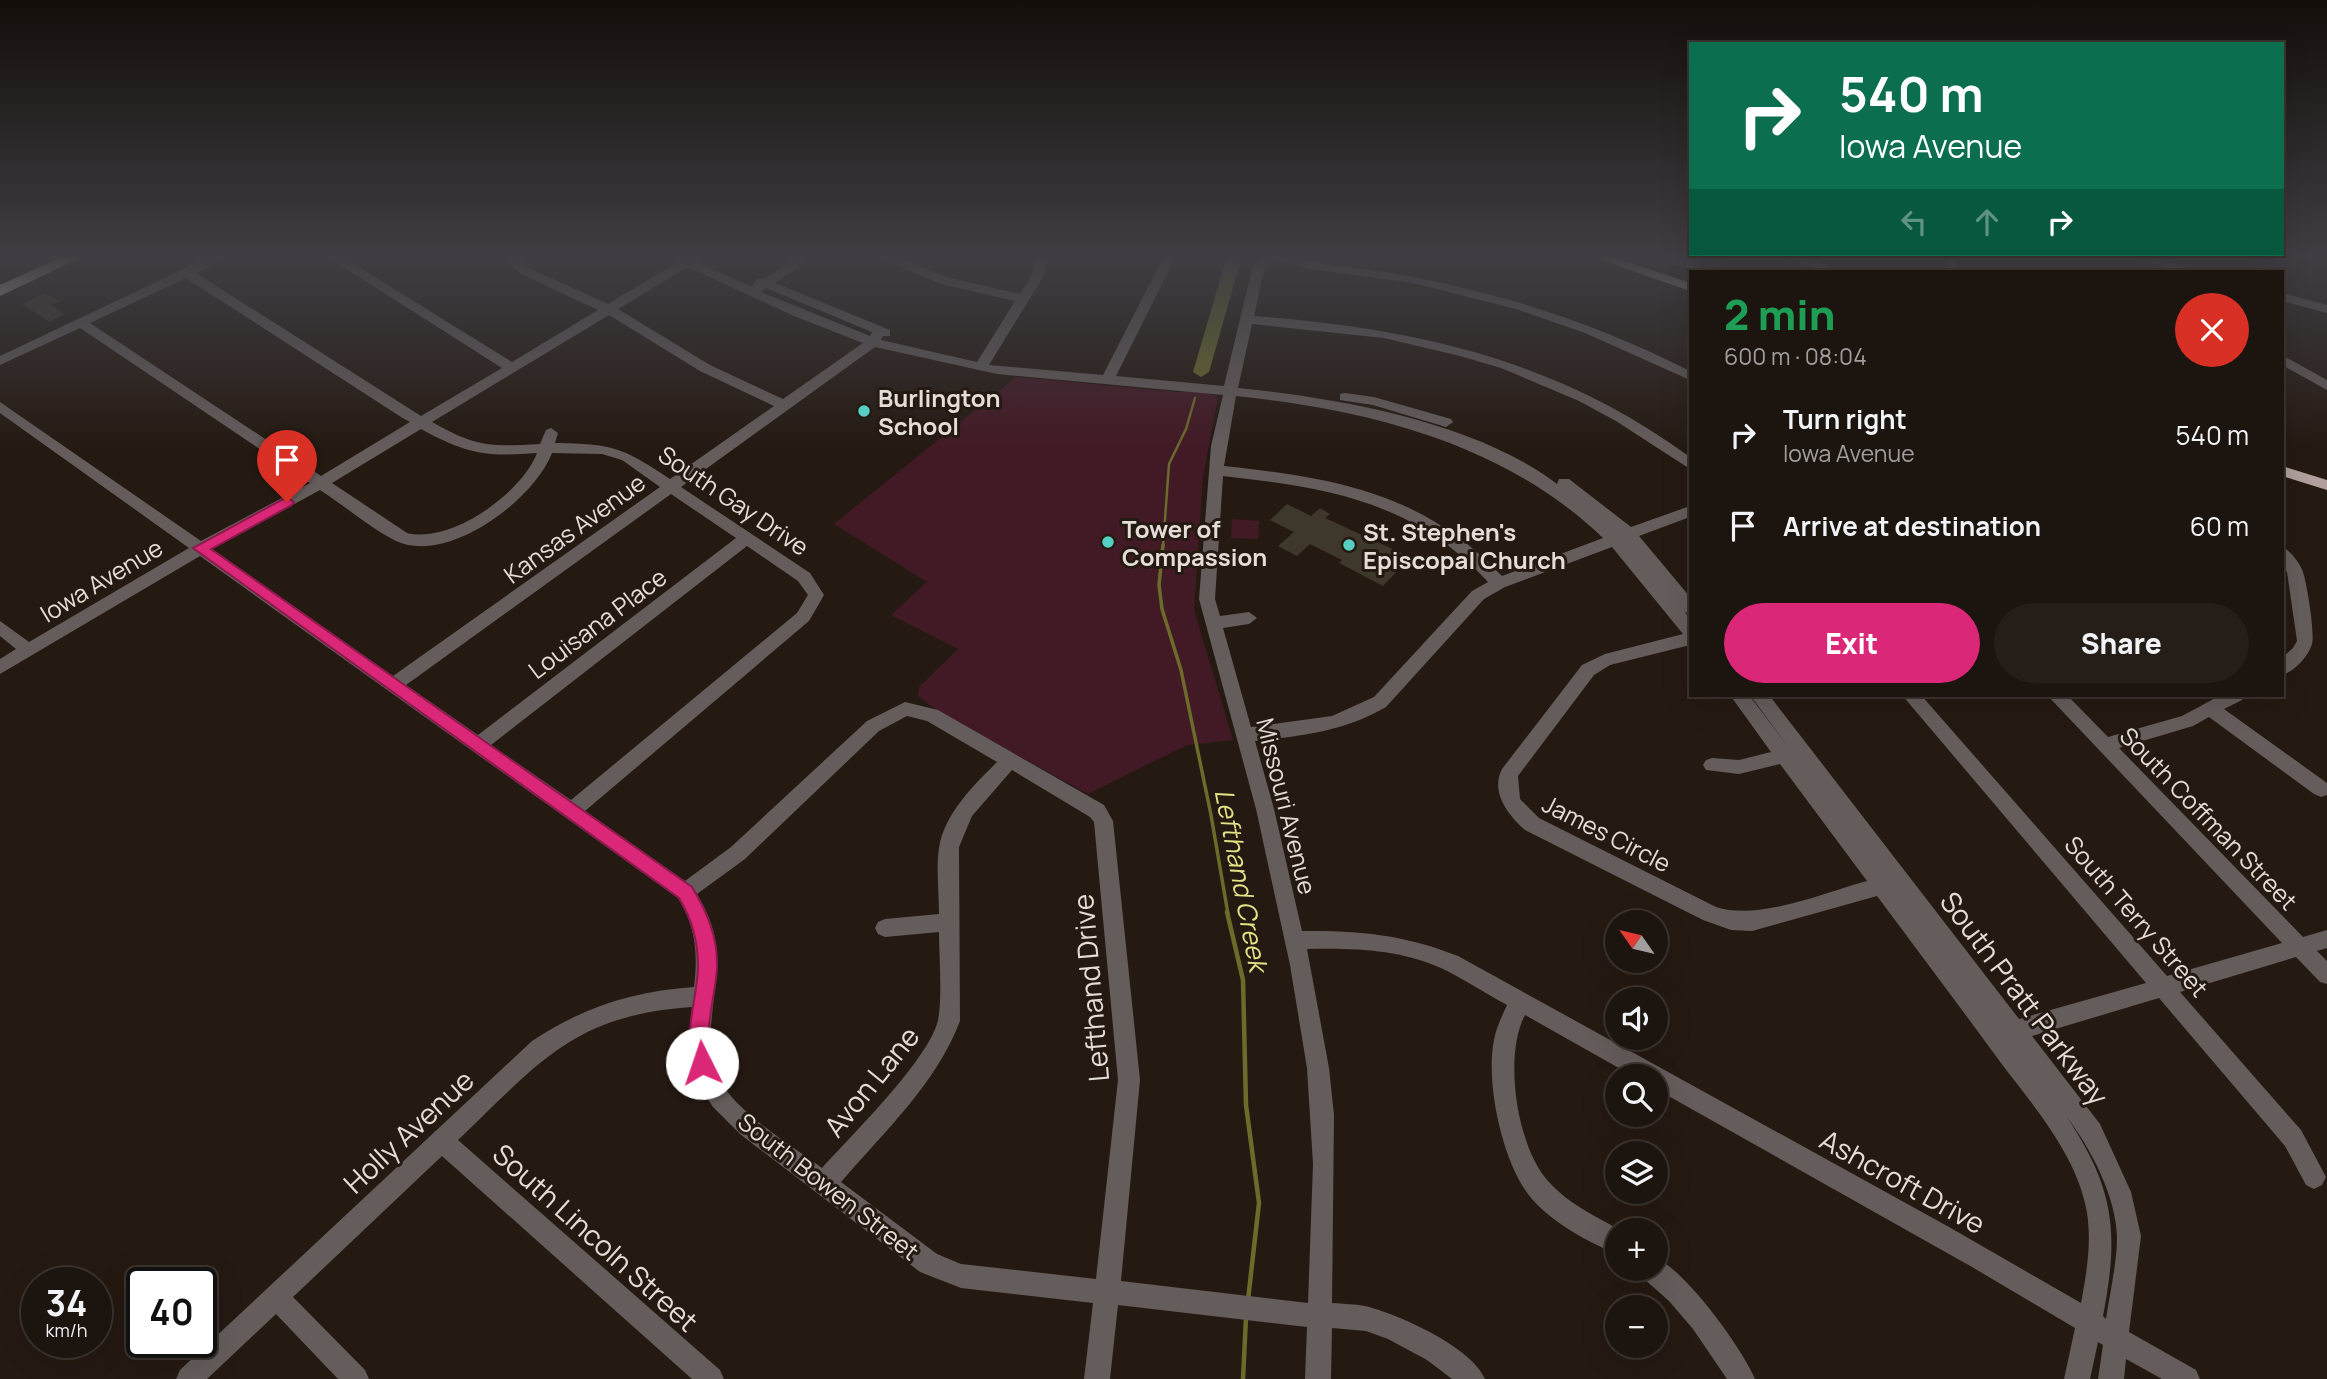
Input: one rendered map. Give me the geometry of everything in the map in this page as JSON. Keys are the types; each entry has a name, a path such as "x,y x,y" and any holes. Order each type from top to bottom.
{"main road":[{"path":"2284,472 2327,485"}],"street":[{"path":"0,361 86,320"},
{"name":"South Gay Drive","path":"262,320 421,423 460,444 498,451 549,440 616,452 671,486 804,577 816,595 811,608 570,811"},
{"path":"435,320 512,368"},
{"name":"Iowa Avenue","path":"0,667 200,548 319,484 592,320"},
{"path":"626,320 705,368 784,404"},
{"path":"837,320 876,337 902,340 985,363 1232,388 1352,409 1427,428 1514,466 1548,486 1621,537 1689,607"},
{"path":"985,363 1010,320"},
{"path":"1110,375 1138,320"},
{"name":"Missouri Avenue","path":"1246,320 1218,446 1207,599 1265,809 1294,940 1318,1068 1323,1115 1318,1379"},
{"path":"1258,320 1384,334 1497,363 1607,411 1689,463"},
{"path":"1564,320 1689,376"},
{"path":"80,323 402,537 430,541 459,532 510,498 537,471 549,440"},
{"name":"Kansas Avenue","path":"393,685 876,337"},
{"path":"2284,360 2327,386"},
{"name":"South Bowen Street","path":"0,406 685,892 698,913 705,936 707,967 699,1032 702,1063 710,1083 731,1111 748,1126 929,1263 961,1276 1365,1319 1405,1334 1448,1358 1472,1379"},
{"path":"1216,470 1336,486 1397,507 1451,538 1475,557 1499,583"},
{"path":"1245,735 1329,725 1362,714 1390,693 1478,595 1499,583 1689,511"},
{"path":"1621,537 1689,630"},
{"name":"Louisana Place","path":"477,746 747,538"},
{"path":"2284,556 2295,571 2305,641 2300,652 2284,666"},
{"path":"1212,623 1248,618"},
{"path":"0,627 28,650"},
{"name":"James Circle","path":"1689,639 1605,660 1588,670 1509,774 1506,787 1518,813 1532,824 1710,914 1731,921 1752,922 1892,883"},
{"name":"South Pratt Parkway","path":"1741,697 1794,754 2005,1035 2092,1132 2119,1192 2129,1236 2111,1379"},
{"name":"South Pratt Parkway","path":"1760,697 1794,754"},
{"name":"South Terry Street","path":"1913,697 2293,1138 2314,1177"},
{"name":"South Coffman Street","path":"2058,697 2327,975"},
{"path":"2105,745 2187,721 2232,697"},
{"name":"Lefthand Drive","path":"685,892 738,853 873,726 905,709 932,715 1092,807 1103,821 1129,1080 1127,1120 1097,1379"},
{"path":"2211,709 2321,789"},
{"path":"1712,765 1739,768 1794,754"},
{"name":"Avon Lane","path":"823,1185 921,1072 940,1044 949,1021 949,847 954,828 963,811 1010,760"},
{"path":"885,928 950,922"},
{"path":"2005,1035 2326,939"},
{"name":"Ashcroft Drive","path":"1294,940 1391,941 1411,947 1451,962 1632,1064"},
{"name":"Holly Avenue","path":"189,1379 441,1140 563,1030 592,1015 623,1004 704,996"},
{"path":"1521,1002 1510,1021 1504,1044 1504,1069 1514,1144 1522,1165 1534,1184 1557,1207 1605,1235"},
{"name":"South Pratt Parkway","path":"2005,1035 2080,1158 2098,1205 2100,1252 2077,1379"},
{"name":"Ashcroft Drive","path":"1668,1084 2088,1320 2117,1342 2187,1379"},
{"name":"South Lincoln Street","path":"441,1140 711,1379"},
{"path":"1665,1281 1685,1299 1725,1351 1742,1379"},
{"path":"276,1297 356,1379"}],"shaded area":[{"path":"1016,377 1204,392 1218,397 1203,477 1194,610 1233,740 1187,745 1088,794 941,713 918,696 919,687 958,649 891,615 927,582 834,524"},
{"path":"1232,519 1259,521 1258,539 1231,538"}],"building":[{"name":"St. Stephen's Episcopal Church","path":"1287,504 1311,516 1320,508 1330,514 1325,518 1410,557 1383,586 1310,544 1297,556 1278,546 1294,532 1270,520"}],"waterway":[{"path":"1201,372 1216,320"},
{"name":"Lefthand Creek","path":"1163,547 1169,464 1186,429 1195,398"},
{"name":"Lefthand Creek","path":"1163,545 1159,585 1162,609 1181,670 1228,914"},
{"name":"Lefthand Creek","path":"1227,912 1243,980 1246,1105 1259,1203 1248,1300"},
{"name":"Lefthand Creek","path":"1243,1379 1246,1318"}],"place":[{"name":"Burlington School","path":"864,411"},
{"name":"Tower of Compassion","path":"1108,542"},
{"name":"St. Stephen's Episcopal Church","path":"1349,545"}],"route":[{"path":"287,502 200,548 685,892 698,913 705,936 707,967 699,1032 702,1063"}]}
